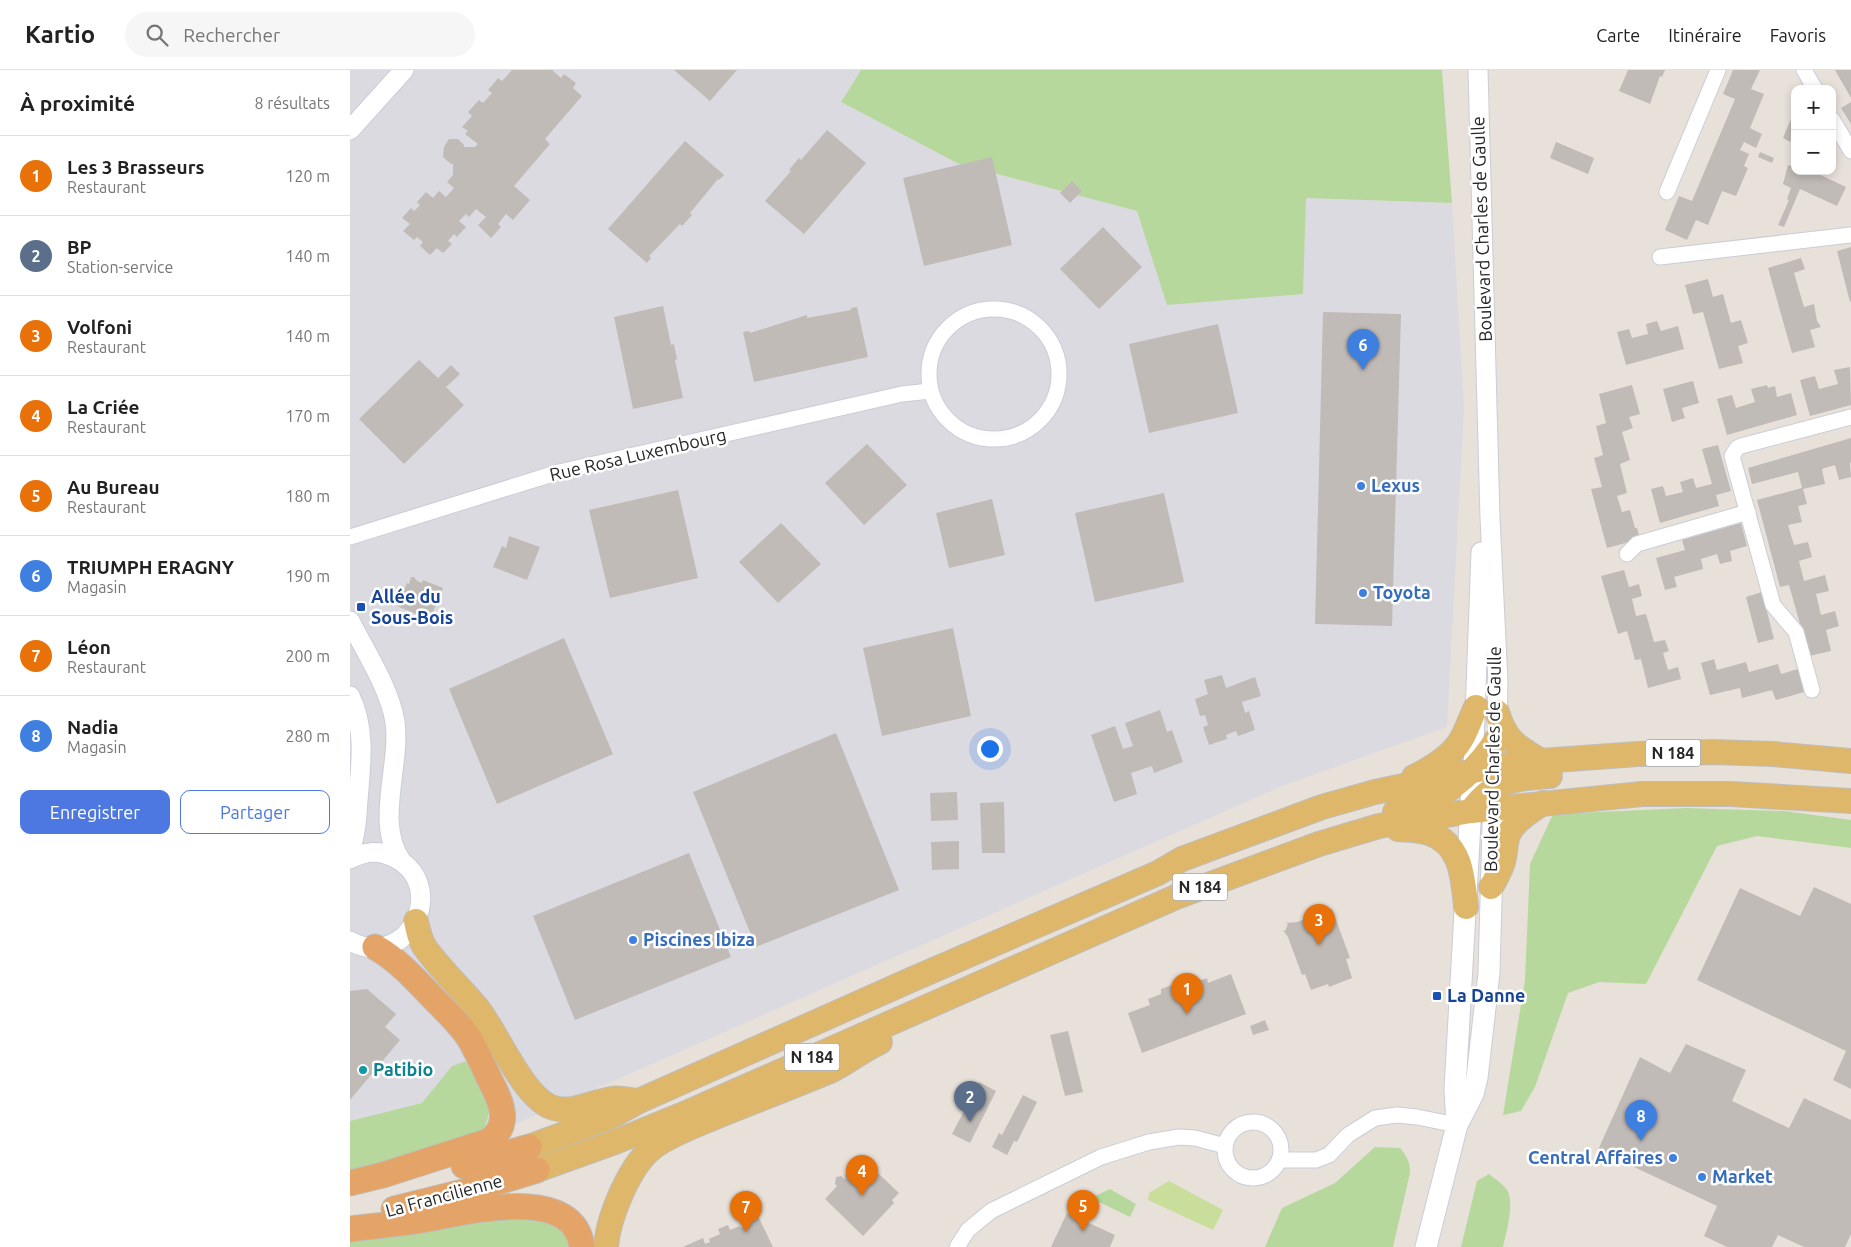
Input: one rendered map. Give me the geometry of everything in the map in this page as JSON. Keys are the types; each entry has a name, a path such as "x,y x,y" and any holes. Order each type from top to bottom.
{"highway":[{"path":"350,1183 383,1175 489,1141 497,1134 503,1119 499,1100 468,1037 447,1011 394,960 358,944"},
{"name":"La Francilienne","path":"350,1192 533,1159"},
{"name":"La Francilienne","path":"350,1220 475,1189 533,1159"},
{"path":"350,1229 494,1208 531,1207 547,1210 568,1221 578,1233 582,1247"}],"main road":[{"path":"1393,788 1427,771 1440,762 1454,749 1486,709 1518,748 1541,761"},
{"path":"1496,740 1486,755 1486,788 1534,777 1594,773 1638,754"},
{"name":"N 184","path":"533,1159 615,1142 691,1111 1029,960 1202,886 1318,844 1379,826 1486,788 1541,761 1638,754 1713,752 1773,754 1851,761"},
{"name":"N 184","path":"533,1159 639,1102 904,983 1158,873 1182,859 1322,808 1393,788 1486,788 1543,803 1642,794 1731,794 1851,801"},
{"name":"N 184","path":"1379,826 1391,815 1408,806 1439,795 1486,788"},
{"name":"Boulevard Charles de Gaulle","path":"1426,1247 1457,1125 1473,1094 1477,1078 1489,973 1491,887 1486,788"},
{"name":"Boulevard Charles de Gaulle","path":"1457,1125 1455,1089 1466,907 1486,788"},
{"path":"1491,887 1500,870 1504,857 1505,842 1510,830 1523,816 1543,803"},
{"name":"N 184","path":"1379,826 1427,833 1439,837 1448,845 1458,858 1464,878 1466,907"},
{"path":"416,921 426,950 495,1032 515,1069 537,1098 551,1107 562,1109 576,1109 612,1098 639,1102"},
{"path":"606,1247 615,1210 634,1167 654,1146 686,1130 832,1070 864,1050 1017,981 1029,960"}],"street":[{"path":"353,130 404,70"},
{"name":"Boulevard Charles de Gaulle","path":"1478,70 1486,389 1486,788"},
{"path":"1667,192 1718,70"},
{"path":"1804,70 1813,85"},
{"path":"1836,125 1851,150"},
{"path":"1660,257 1851,235"},
{"path":"986,308 1008,309 1029,318 1045,332 1056,352 1060,374 1056,396 1046,415 1029,430 1008,438 988,440 969,435 952,424 939,409 930,390 929,368 934,347 946,328 964,315 979,310 986,308"},
{"name":"Rue Rosa Luxembourg","path":"350,536 559,472 902,394 930,390"},
{"path":"1812,690 1796,632 1773,605 1732,456 1737,448 1742,446 1851,416"},
{"path":"1627,554 1637,544 1748,512"},
{"path":"350,620 392,705 395,736 389,827 393,847 402,862 412,872 419,888 421,906 416,921 408,933 399,940 388,945 358,944"},
{"path":"350,696 358,717 362,756 355,834 350,850"},
{"name":"Boulevard Charles de Gaulle","path":"1486,709 1496,740"},
{"path":"350,859 359,855 376,853 388,855 402,862"},
{"path":"1279,1160 1316,1160 1329,1154 1348,1135 1375,1118 1397,1115 1457,1125"},
{"path":"1250,1121 1260,1122 1269,1126 1276,1133 1280,1141 1281,1151 1279,1160 1275,1168 1268,1174 1250,1178 1242,1176 1228,1164 1225,1146 1228,1137 1233,1129 1250,1121"},
{"path":"958,1247 968,1230 991,1211 1101,1157 1149,1142 1179,1138 1195,1138 1225,1146"}],"shaded area":[{"path":"350,70 861,70 841,102 959,164 1137,211 1306,198 1452,203 1464,408 1447,727 1282,786 482,1139 350,1170"}],"green space":[{"path":"861,70 1442,70 1452,203 1306,198 1303,294 1167,305 1137,211 959,164 841,102"},
{"path":"1686,808 1784,811 1851,820 1851,848 1757,836 1717,846 1646,984 1599,982 1568,993 1535,1087 1521,1111 1503,1115 1525,980 1530,864 1553,814"},
{"path":"472,1059 486,1094 489,1113 485,1127 464,1143 350,1170 350,1121 422,1103 452,1066"},
{"path":"1375,1147 1400,1148 1409,1166 1410,1173 1393,1247 1265,1247 1282,1208 1335,1183"},
{"path":"1489,1174 1507,1190 1509,1196 1510,1210 1503,1247 1461,1247 1477,1181"},
{"path":"1169,1181 1223,1210 1213,1230 1148,1200 1149,1193"},
{"path":"1110,1189 1136,1204 1130,1217 1091,1198"},
{"path":"510,1218 539,1220 553,1224 560,1229 570,1247 350,1247 350,1242"}],"building":[{"path":"512,70 552,70 561,78 564,74 576,83 573,88 582,96 545,139 550,144 514,186 530,200 513,220 506,214 498,224 501,227 491,238 478,225 486,217 476,209 469,217 466,214 459,221 466,227 457,237 454,234 448,241 452,244 443,253 437,248 430,255 420,246 423,242 417,237 414,240 403,231 410,224 402,218 411,208 414,211 420,205 417,202 426,192 433,198 439,191 446,197 454,188 447,182 453,175 453,164 443,157 444,147 449,139 458,139 464,147 475,147 478,144 465,134 468,131 462,127 472,116 468,112 479,100 483,103 492,93 488,90 498,78 502,81"},
{"path":"674,70 737,70 710,101"},
{"path":"1628,70 1665,70 1662,77 1660,76 1650,104 1619,91"},
{"path":"1733,70 1760,70 1751,89 1764,94 1750,128 1762,134 1756,148 1744,142 1740,150 1749,154 1744,166 1748,168 1736,196 1722,191 1708,225 1696,220 1687,240 1665,230 1679,196 1692,201 1735,99 1723,94"},
{"path":"1835,70 1851,70 1851,98"},
{"path":"1851,102 1851,124 1841,108"},
{"path":"1791,119 1790,142 1783,138"},
{"path":"827,130 866,163 804,234 765,201 791,171 789,170 799,158 801,160"},
{"path":"685,141 724,175 718,179 690,213 692,215 682,226 680,224 649,256 651,258 647,263 608,229"},
{"path":"1556,142 1594,158 1588,174 1550,158"},
{"path":"1760,152 1774,158 1772,163 1758,157"},
{"path":"992,157 1012,245 924,266 903,178"},
{"path":"1788,165 1791,166 1791,175 1820,175 1846,187 1837,206 1800,189 1784,227 1778,225 1789,200 1787,199 1791,188 1783,184"},
{"path":"1072,181 1082,191 1070,203 1060,193"},
{"path":"1103,227 1142,267 1099,309 1060,269"},
{"path":"1851,247 1851,301 1850,302 1837,251"},
{"path":"1801,258 1805,269 1794,273 1804,307 1814,304 1817,321 1821,327 1810,330 1815,347 1792,353 1768,268"},
{"path":"1708,279 1713,297 1723,294 1731,323 1741,320 1748,343 1738,346 1743,363 1719,369 1703,312 1693,314 1685,285"},
{"path":"663,306 671,345 674,344 677,359 675,360 683,398 633,409 614,317"},
{"path":"857,307 868,357 754,382 743,332 749,331 750,333 807,315 807,318 851,310 851,308"},
{"path":"1323,312 1401,314 1392,626 1315,624"},
{"path":"1657,321 1661,331 1678,326 1684,349 1626,365 1617,332 1629,329 1632,338 1648,334 1646,324"},
{"path":"1218,324 1238,413 1149,433 1129,344"},
{"path":"419,360 438,378 451,365 460,374 446,387 464,405 404,464 359,419"},
{"path":"1850,367 1851,405 1810,416 1800,380 1815,376 1819,389 1838,384 1834,370"},
{"path":"1693,381 1699,403 1682,408 1685,418 1672,422 1663,389"},
{"path":"1632,385 1640,414 1629,417 1633,428 1622,432 1630,460 1620,464 1627,493 1617,496 1622,512 1630,510 1640,539 1607,548 1591,489 1602,487 1594,458 1603,455 1596,426 1606,423 1599,394"},
{"path":"1767,385 1768,388 1775,386 1777,397 1791,393 1797,415 1727,435 1717,399 1732,395 1736,408 1755,402 1751,389"},
{"path":"1851,438 1851,477 1839,480 1835,465 1822,469 1825,484 1803,489 1807,504 1798,506 1802,522 1788,525 1794,545 1808,542 1812,557 1799,561 1804,581 1825,575 1829,591 1816,594 1821,615 1835,611 1839,626 1826,630 1831,651 1809,656 1789,585 1780,587 1757,500 1802,488 1798,472 1752,484 1748,468"},
{"path":"867,444 907,485 864,525 825,483"},
{"path":"1718,445 1731,491 1716,495 1719,506 1660,523 1651,489 1663,486 1666,496 1683,492 1680,482 1693,478 1696,488 1712,484 1702,449"},
{"path":"678,490 698,578 610,598 589,510"},
{"path":"1164,493 1184,582 1095,602 1075,513"},
{"path":"992,499 1005,555 949,568 936,513"},
{"path":"781,523 821,564 778,603 739,562"},
{"path":"1741,523 1747,546 1730,551 1732,561 1720,564 1717,554 1701,559 1703,569 1674,577 1677,587 1665,590 1656,558 1685,550 1682,540"},
{"path":"509,536 540,547 527,580 493,567 502,546 506,548"},
{"path":"1624,570 1629,587 1639,584 1642,596 1632,599 1636,616 1646,614 1654,642 1665,640 1669,651 1663,653 1668,670 1678,667 1681,679 1648,688 1641,659 1635,660 1627,631 1618,634 1601,576"},
{"path":"411,577 422,583 423,580 443,588 430,620 397,606"},
{"path":"1762,592 1774,639 1758,643 1746,597"},
{"path":"953,628 971,716 882,736 863,648"},
{"path":"564,638 613,754 497,804 449,689"},
{"path":"1714,659 1717,670 1746,662 1749,672 1778,664 1781,674 1798,669 1804,692 1776,700 1772,690 1742,698 1740,688 1710,695 1701,663"},
{"path":"1222,675 1226,688 1255,677 1261,696 1242,702 1245,713 1249,711 1255,730 1238,736 1236,731 1226,735 1227,739 1209,745 1203,727 1208,725 1205,715 1200,716 1195,699 1208,694 1204,680"},
{"path":"1160,710 1167,732 1172,730 1183,762 1154,773 1152,766 1131,773 1137,794 1114,802 1091,735 1115,726 1123,749 1133,746 1125,723"},
{"path":"836,733 899,890 756,947 693,792"},
{"path":"957,792 958,820 931,821 930,793"},
{"path":"1004,802 1005,853 982,853 980,803"},
{"path":"959,841 959,869 932,870 931,842"},
{"path":"689,853 731,957 575,1020 533,916"},
{"path":"1814,887 1851,904 1851,1089 1833,1080 1846,1051 1697,980 1740,888 1800,916"},
{"path":"1332,909 1350,958 1346,959 1352,978 1329,987 1328,984 1311,990 1305,974 1302,975 1288,937 1283,930 1285,931 1288,924 1285,923 1297,922"},
{"path":"1231,974 1246,1014 1142,1053 1128,1013 1150,1005 1148,999 1161,994 1161,989 1191,978 1192,983 1207,978 1208,983"},
{"name":"Patibio","path":"367,989 396,1014 385,1027 400,1040 350,1100 350,991"},
{"path":"1265,1020 1269,1030 1253,1035 1250,1026"},
{"path":"1068,1031 1083,1092 1065,1096 1050,1035"},
{"path":"1686,1044 1746,1070 1732,1101 1789,1128 1804,1098 1851,1120 1851,1234 1845,1247 1804,1247 1778,1235 1772,1247 1727,1247 1704,1236 1717,1206 1598,1150 1640,1057 1670,1073"},
{"path":"979,1082 996,1091 970,1143 952,1134"},
{"path":"1023,1095 1037,1102 1017,1142 1014,1141 1007,1155 992,1147 999,1133 1002,1135"},
{"path":"862,1158 899,1193 892,1200 894,1203 863,1236 825,1199 837,1186 835,1184 836,1177 841,1176 845,1179 844,1176"},
{"path":"1067,1213 1115,1235 1110,1247 1051,1247"},
{"path":"757,1214 773,1247 683,1247 703,1238 705,1244 710,1242 709,1239 720,1234 718,1229 728,1225 730,1230 740,1226 741,1228 744,1227 741,1221"}],"place":[{"name":"TRIUMPH ERAGNY","path":"1363,370"},
{"name":"Lexus","path":"1361,486"},
{"name":"Toyota","path":"1363,593"},
{"name":"Allée du Sous-Bois","path":"361,607"},
{"name":"Piscines Ibiza","path":"633,940"},
{"name":"Volfoni","path":"1319,945"},
{"name":"La Danne","path":"1437,996"},
{"name":"Les 3 Brasseurs","path":"1187,1014"},
{"name":"Patibio","path":"363,1070"},
{"name":"BP","path":"970,1122"},
{"name":"Nadia","path":"1641,1141"},
{"name":"Central Affaires","path":"1673,1158"},
{"name":"Market","path":"1702,1177"},
{"name":"La Criée","path":"862,1196"},
{"name":"Au Bureau","path":"1083,1231"},
{"name":"Léon","path":"746,1232"}]}
